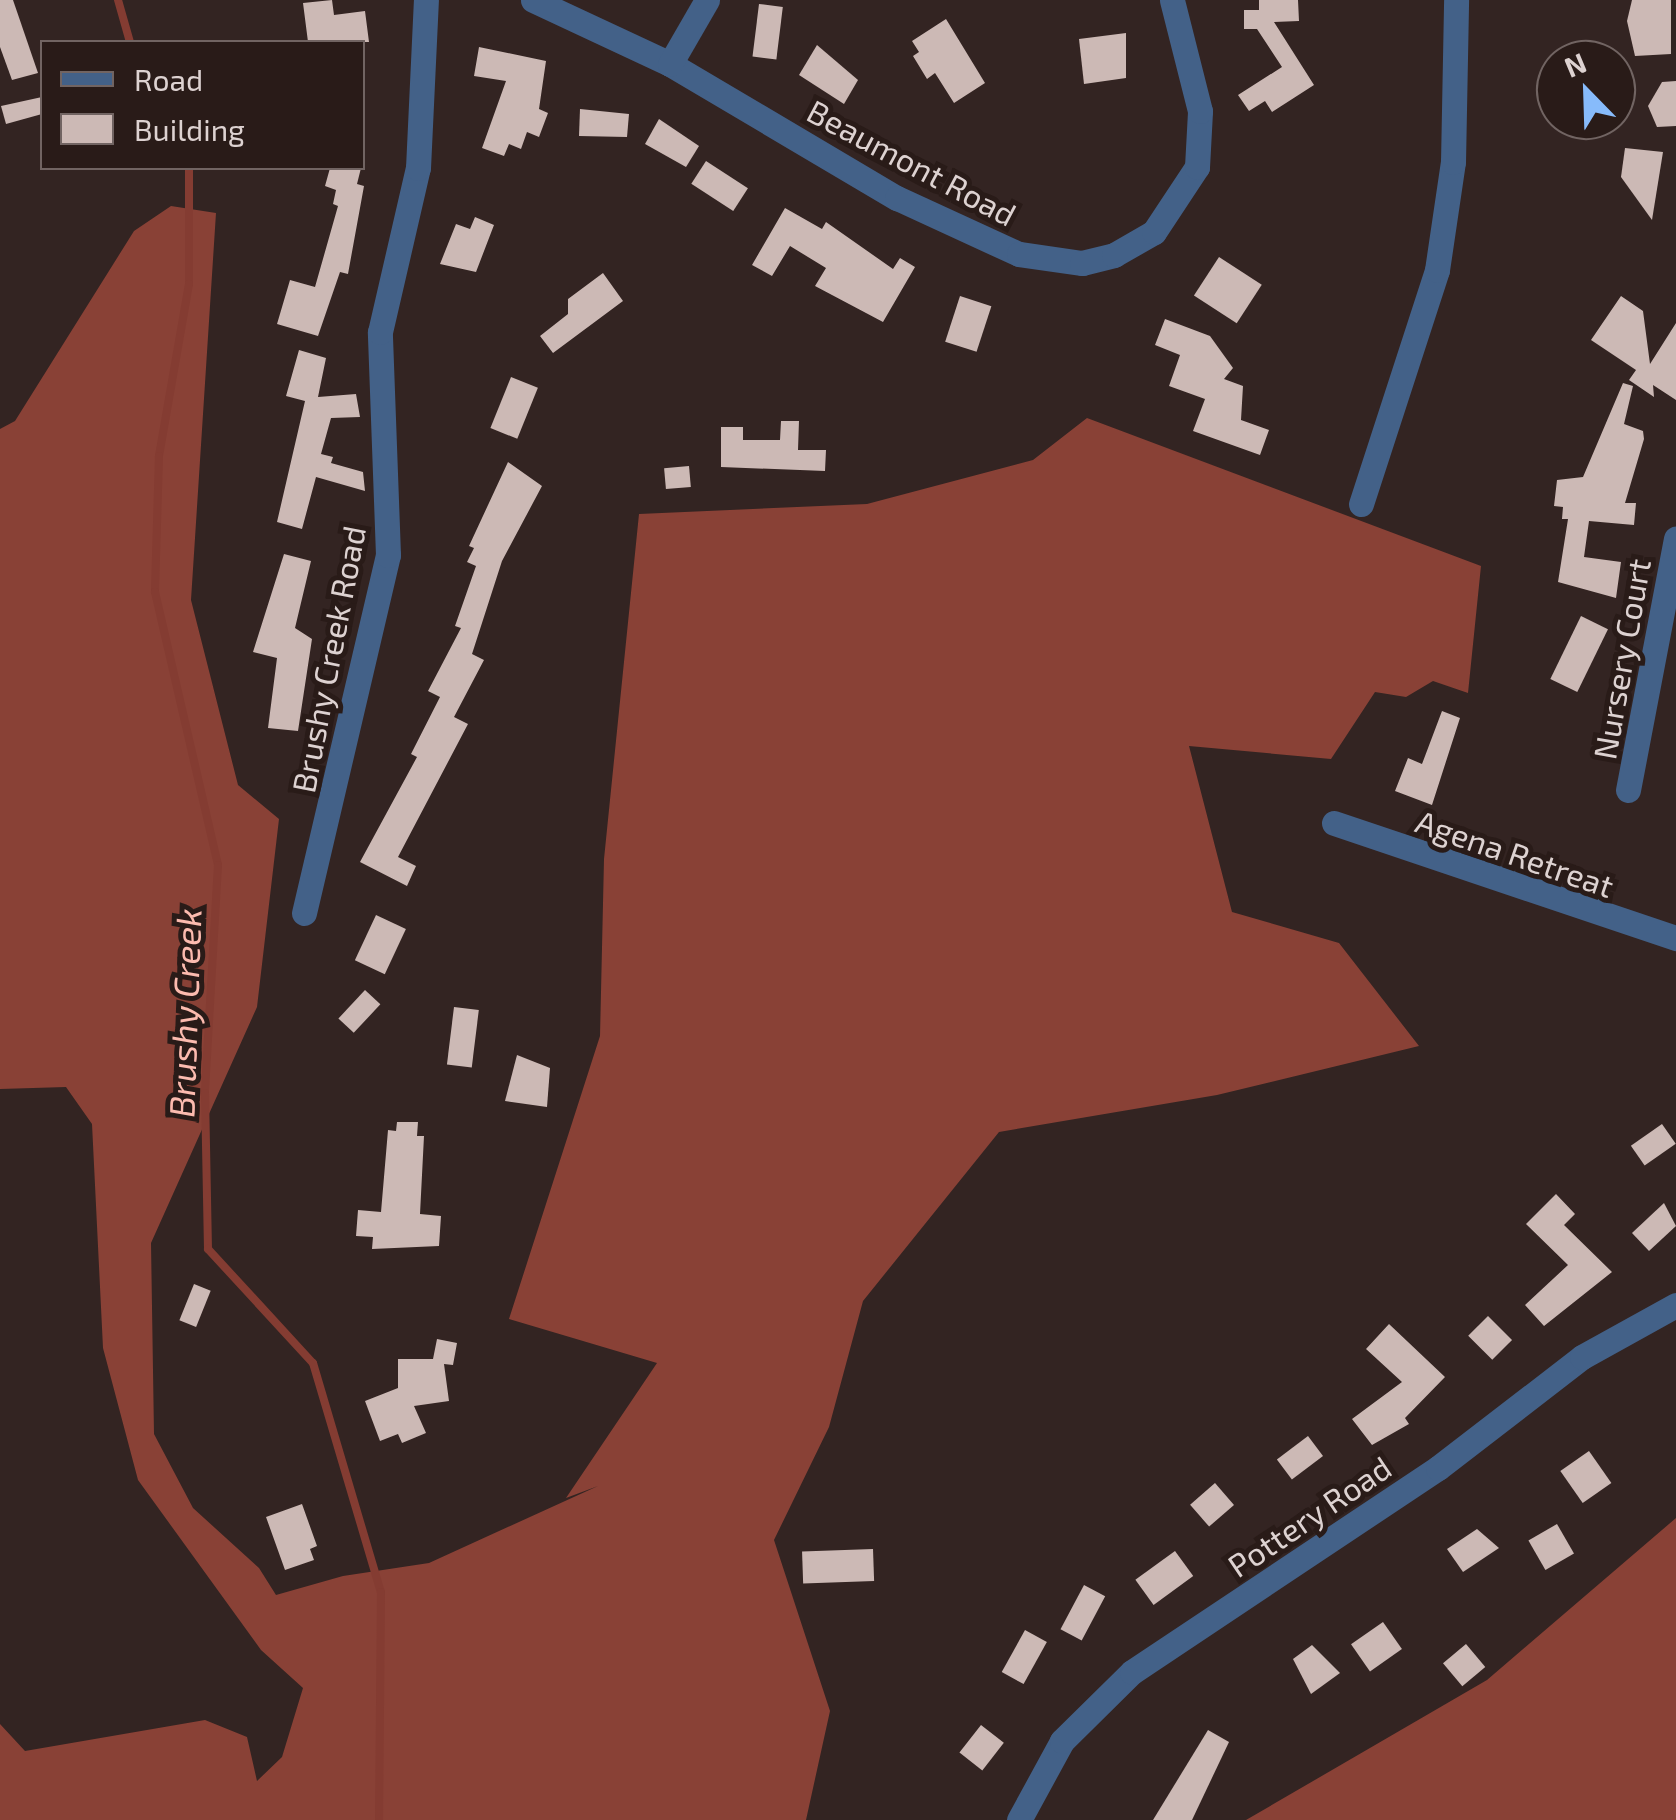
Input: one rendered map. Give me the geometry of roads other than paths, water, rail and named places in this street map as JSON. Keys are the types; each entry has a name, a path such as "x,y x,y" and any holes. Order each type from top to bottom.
{"street":[{"name":"Brushy Creek Road","path":"304,913 388,555 380,332 418,168 426,0"},
{"name":"Beaumont Road","path":"533,0 670,64 897,198 1019,254 1082,263 1114,255 1154,232 1197,167 1200,112 1172,0"},
{"path":"670,64 707,0"},
{"path":"1361,504 1412,361 1442,240 1453,162 1456,0"},
{"name":"Nursery Court","path":"1628,790 1676,540"},
{"name":"Agena Retreat","path":"1334,823 1676,938"},
{"name":"Pottery Road","path":"1019,1820 1062,1740 1132,1672 1438,1468 1582,1357 1676,1305"}],"waterway":[{"name":"Brushy Creek","path":"118,0 129,40"},
{"name":"Brushy Creek","path":"189,170 189,284 159,456 155,592 218,865 205,1093 208,1249 313,1363 381,1592 379,1820"}]}
